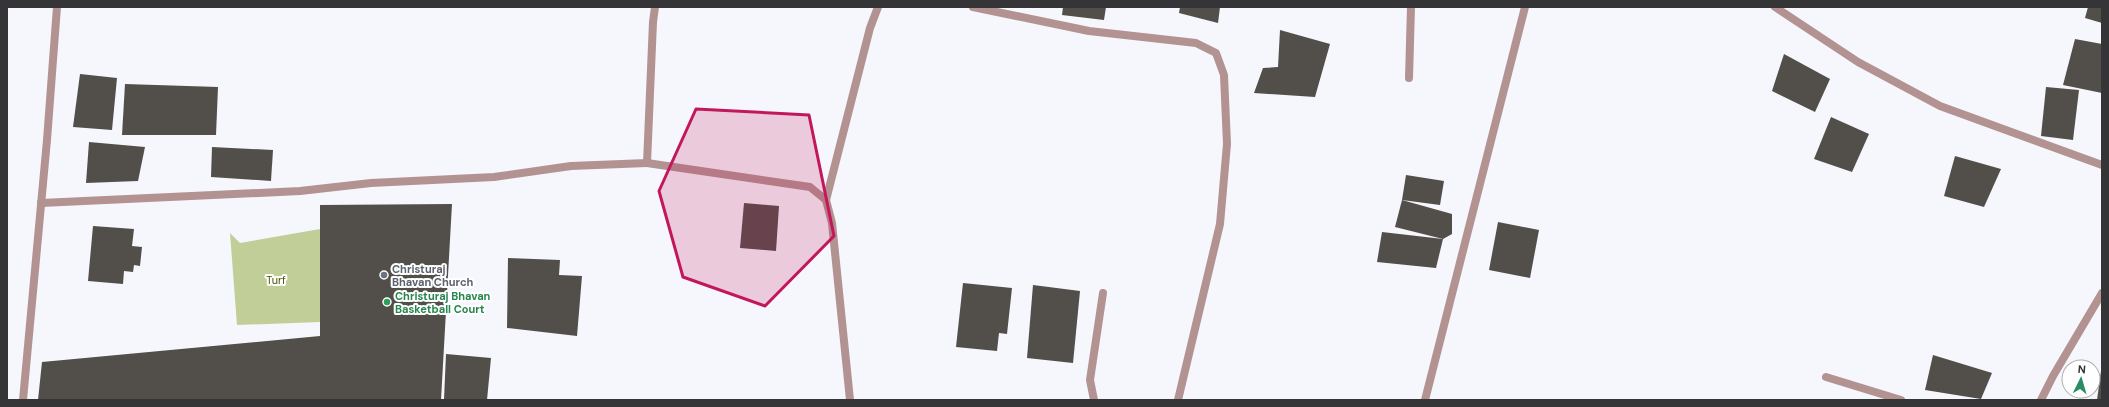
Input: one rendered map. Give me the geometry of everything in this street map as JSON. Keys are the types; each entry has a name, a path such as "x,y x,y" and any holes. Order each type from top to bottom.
{"street":[{"path":"23,400 42,203 57,7"},
{"path":"646,163 655,7"},
{"path":"850,400 832,223 826,200 870,28 878,7"},
{"path":"973,7 1089,31 1196,43 1216,53 1224,74 1227,144 1220,224 1178,400"},
{"path":"1409,78 1411,7"},
{"path":"1425,400 1525,7"},
{"path":"1775,7 1858,62 1940,106 2102,165"},
{"path":"42,203 300,191 371,183 494,177 571,166 646,163 810,187 826,200"},
{"path":"1094,400 1090,380 1103,293"},
{"path":"2041,400 2053,376 2102,293"},
{"path":"1826,377 1902,400"}],"highlighted area":[{"path":"696,109 809,115 834,236 765,306 683,277 659,191"}],"green space":[{"name":"Turf","path":"320,229 320,322 237,325 230,233 240,243"}],"building":[{"path":"1063,7 1106,7 1104,20 1062,15"},
{"path":"1180,7 1220,7 1218,23 1179,13"},
{"path":"2088,7 2102,7 2102,23 2085,18"},
{"path":"1280,30 1330,44 1315,97 1254,93 1263,68 1278,67"},
{"path":"2075,39 2102,44 2102,93 2063,85"},
{"path":"1784,54 1830,79 1815,112 1772,91"},
{"path":"80,74 117,78 112,130 73,127"},
{"path":"125,84 218,87 216,135 122,135"},
{"path":"2046,87 2079,90 2073,140 2041,136"},
{"path":"1831,117 1869,134 1852,172 1814,159"},
{"path":"89,142 145,147 138,181 86,183"},
{"path":"212,147 273,150 271,181 211,177"},
{"path":"1955,156 2001,169 1984,207 1944,196"},
{"path":"1406,175 1444,181 1440,205 1402,200"},
{"path":"1402,200 1452,214 1452,234 1443,239 1395,227"},
{"path":"744,203 779,206 776,251 740,248"},
{"name":"Christuraj Bhavan Church","path":"452,204 441,400 38,400 42,362 320,336 320,205"},
{"path":"1498,222 1539,230 1530,278 1489,270"},
{"path":"93,226 134,229 132,246 142,247 140,266 134,265 133,272 124,271 123,284 88,281"},
{"path":"1382,232 1443,239 1436,268 1377,262"},
{"path":"508,258 560,260 559,275 582,276 577,336 507,328"},
{"path":"963,283 1012,288 1007,334 999,333 997,351 956,347"},
{"path":"1033,285 1080,291 1073,363 1027,358"},
{"path":"446,354 491,358 487,400 444,400"},
{"path":"1933,355 1992,373 1981,399 1925,390"},
{"path":"2101,371 2102,400 2097,400 2101,399"}],"place":[{"name":"Christuraj Bhavan Church","path":"384,275"},
{"name":"Christuraj Bhavan Basketball Court","path":"387,302"}]}
